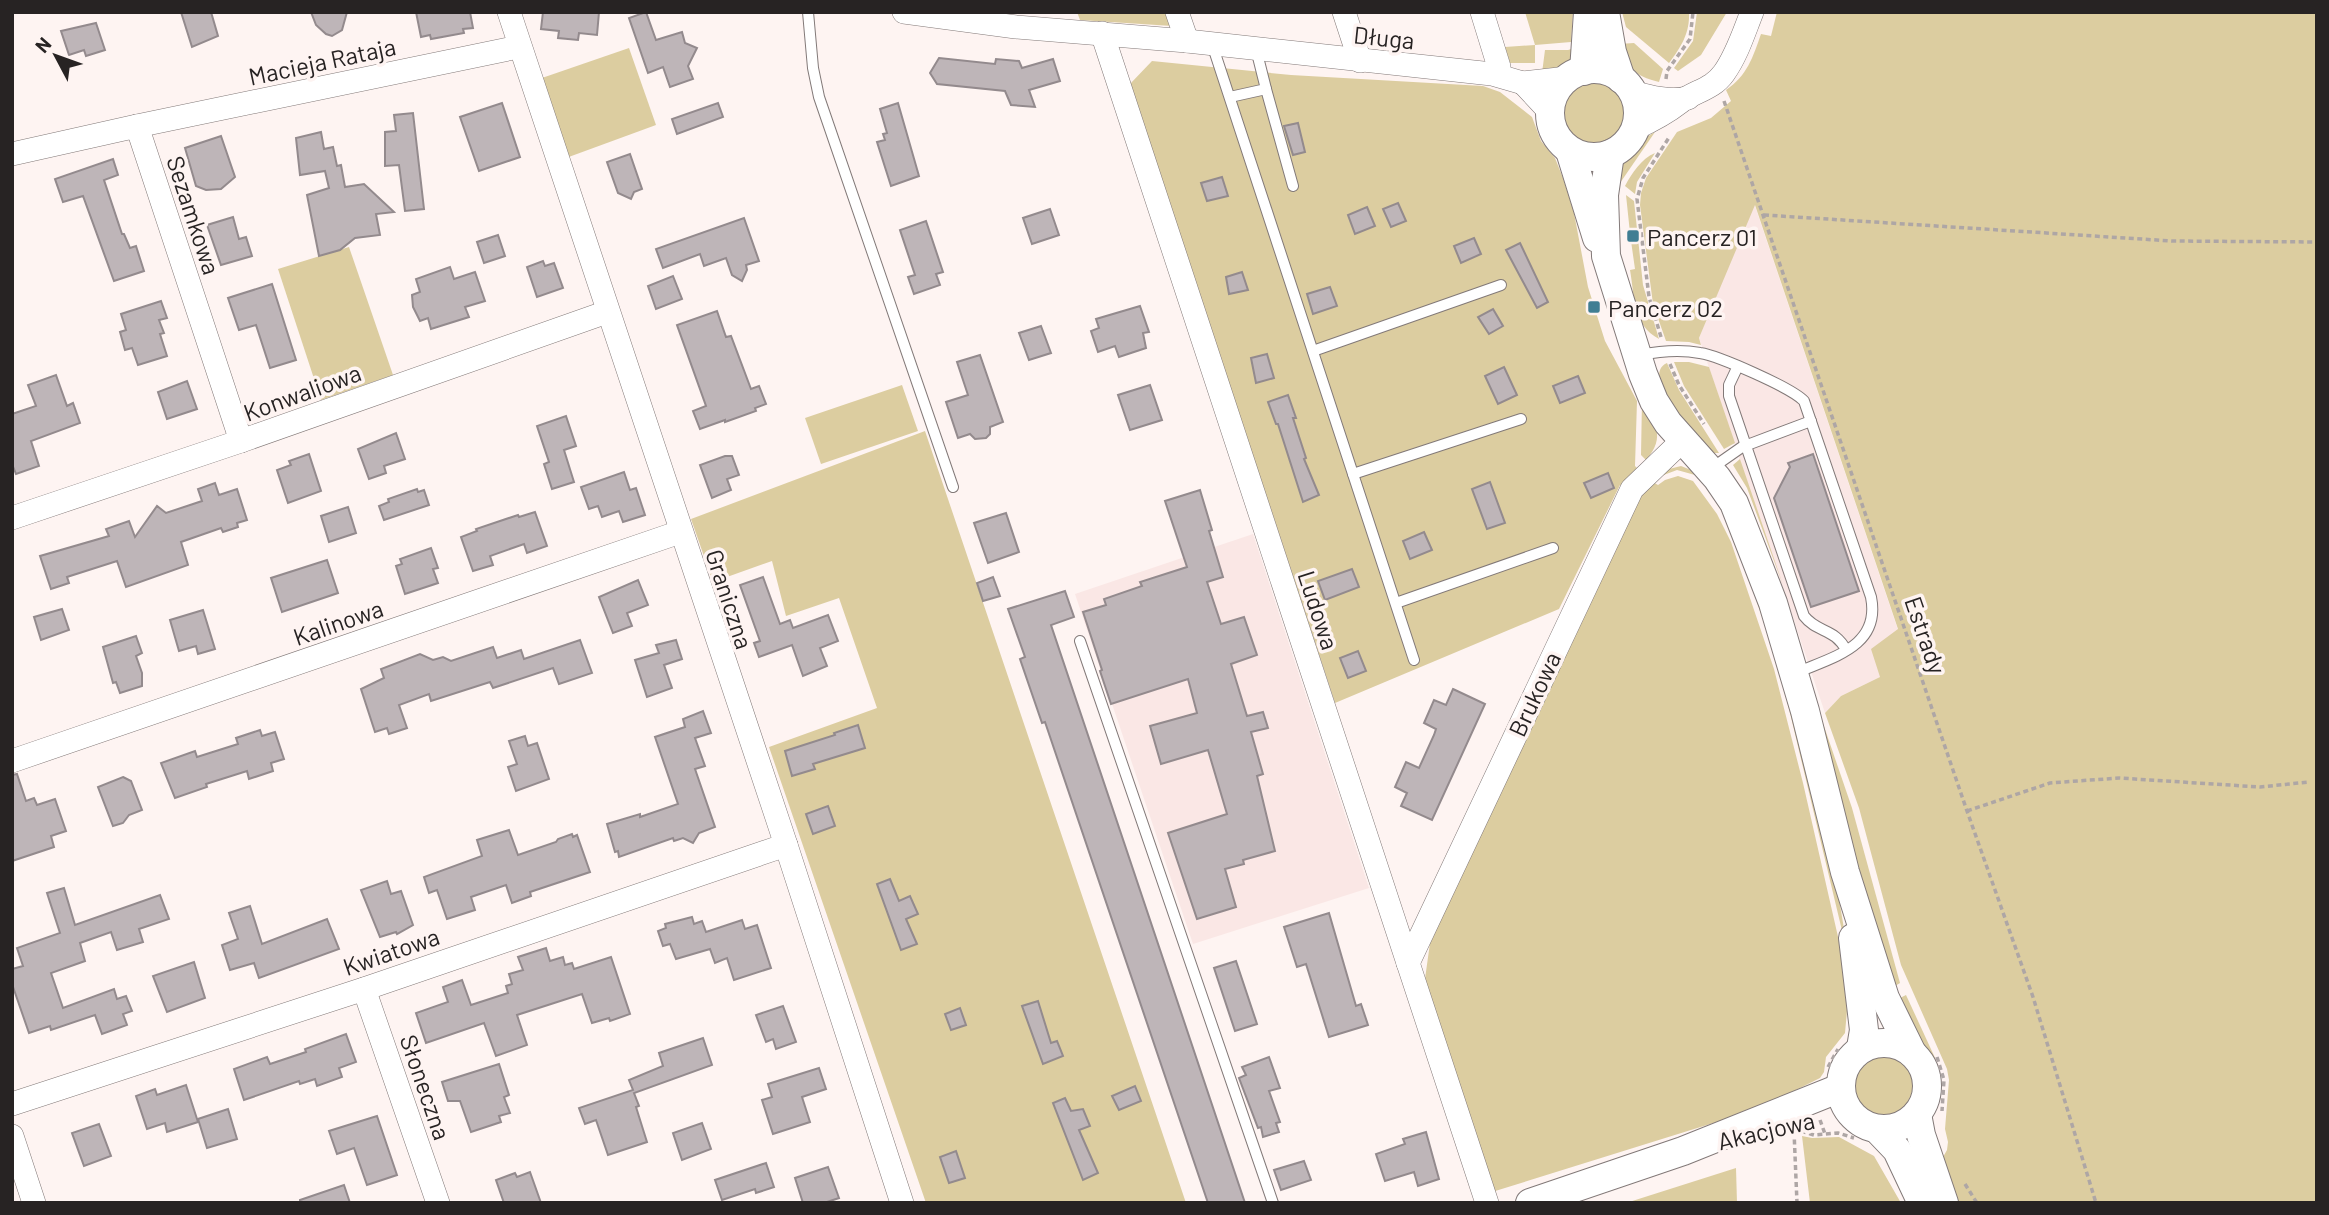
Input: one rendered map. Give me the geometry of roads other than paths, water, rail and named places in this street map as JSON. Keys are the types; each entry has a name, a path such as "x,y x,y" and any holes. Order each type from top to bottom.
{"street":[{"name":"Graniczna","path":"509,12 902,1203"},
{"name":"Długa","path":"904,12 1013,20 1102,33 1498,75 1523,83 1576,75"},
{"path":"1177,12 1186,41"},
{"path":"1344,12 1360,61"},
{"path":"1482,12 1499,67 1498,75"},
{"path":"1576,75 1588,12"},
{"path":"1605,12 1615,63 1627,85 1638,110 1636,128 1623,147 1610,155 1593,158 1570,150 1560,142 1554,131 1550,112 1555,93 1576,75 1604,71 1627,85 1656,98 1688,98"},
{"path":"1636,128 1665,114 1717,81 1730,62 1752,12"},
{"name":"Ludowa","path":"1102,33 1488,1203"},
{"name":"Macieja Rataja","path":"137,127 519,47"},
{"name":"Długa","path":"1523,83 1550,112"},
{"path":"12,154 137,127"},
{"name":"Sezamkowa","path":"137,127 241,441"},
{"path":"1570,150 1588,212 1606,256 1654,401 1682,441 1710,470 1734,503 1773,603 1845,872 1885,998 1922,1066 1927,1082 1925,1099 1917,1114 1899,1127 1877,1129 1867,1126 1839,1092 1842,1072 1851,1057 1852,1046 1864,1030 1845,872"},
{"path":"1606,256 1605,186 1610,155"},
{"name":"Konwaliowa","path":"12,518 241,441 607,312"},
{"name":"Brukowa","path":"1408,963 1632,489 1682,441"},
{"name":"Kalinowa","path":"12,761 680,532"},
{"name":"Kwiatowa","path":"12,1104 364,989 786,845"},
{"name":"Słoneczna","path":"364,989 438,1203"},
{"path":"1852,1046 1891,1042 1912,1052"},
{"name":"Akacjowa","path":"1683,1151 1808,1118 1839,1092"},
{"name":"Akacjowa","path":"1530,1203 1683,1151 1839,1092"},
{"path":"1917,1114 1944,1203"},
{"path":"1877,1129 1897,1150 1923,1203"},
{"path":"12,1136 34,1203"}],"lane":[{"path":"808,12 813,68 819,96 953,487"},
{"path":"1212,44 1414,660"},
{"path":"1256,49 1293,186"},
{"path":"1230,97 1266,89"},
{"path":"1313,351 1501,285"},
{"path":"1637,356 1660,351 1707,354 1799,396 1811,421 1872,606 1872,622 1857,644 1794,674"},
{"path":"1737,368 1728,390 1804,616 1810,623 1838,637 1846,650"},
{"path":"1353,474 1521,419"},
{"path":"1710,470 1731,453 1747,445 1811,421"},
{"path":"1396,603 1553,548"},
{"path":"1080,641 1273,1203"}],"place":[{"name":"Pancerz 01","path":"1633,236"},
{"name":"Pancerz 02","path":"1594,307"}]}
